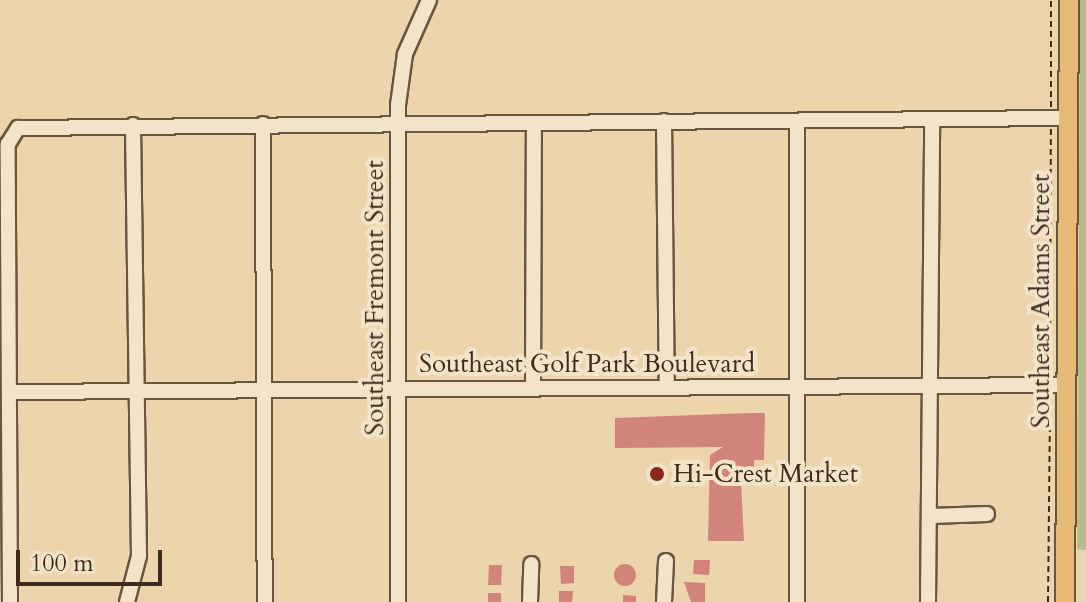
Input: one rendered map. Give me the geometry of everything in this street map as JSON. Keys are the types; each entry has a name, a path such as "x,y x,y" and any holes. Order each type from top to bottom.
{"main road":[{"name":"Southeast Adams Street","path":"1065,602 1058,385 1060,118 1069,0"}],"street":[{"name":"Southeast Fremont Street","path":"398,602 398,123 405,54 429,0"},
{"path":"10,602 3,578 11,392 8,144 18,128 1060,118"},
{"path":"664,121 667,388"},
{"path":"928,602 933,386 932,121"},
{"path":"797,122 797,602"},
{"path":"263,124 265,602"},
{"path":"127,602 139,556 133,125"},
{"path":"533,389 534,125"},
{"name":"Southeast Golf Park Boulevard","path":"11,392 1058,385"},
{"path":"931,516 987,514"},
{"path":"664,602 666,561"},
{"path":"530,602 531,564"}],"path":[{"path":"1048,602 1058,385 1060,118 1051,0"}],"green space":[{"path":"1080,0 1086,0 1086,550 1077,549"}],"building":[{"path":"765,413 764,460 754,460 754,479 730,479 741,482 744,541 708,541 710,455 723,447 615,448 615,418"},
{"path":"694,560 710,560 709,575 693,574"},
{"path":"625,564 633,567 636,575 633,583 625,586 617,583 614,575 617,567"},
{"path":"489,565 502,565 501,585 488,585"},
{"path":"560,566 574,566 574,583 561,584"},
{"path":"684,582 705,583 705,602 691,602"},
{"path":"559,591 573,591 572,602 559,602"},
{"path":"488,593 501,593 501,602 488,602"},
{"path":"623,595 636,596 636,602 623,602"}],"place":[{"name":"Hi-Crest Market","path":"657,474"}]}
